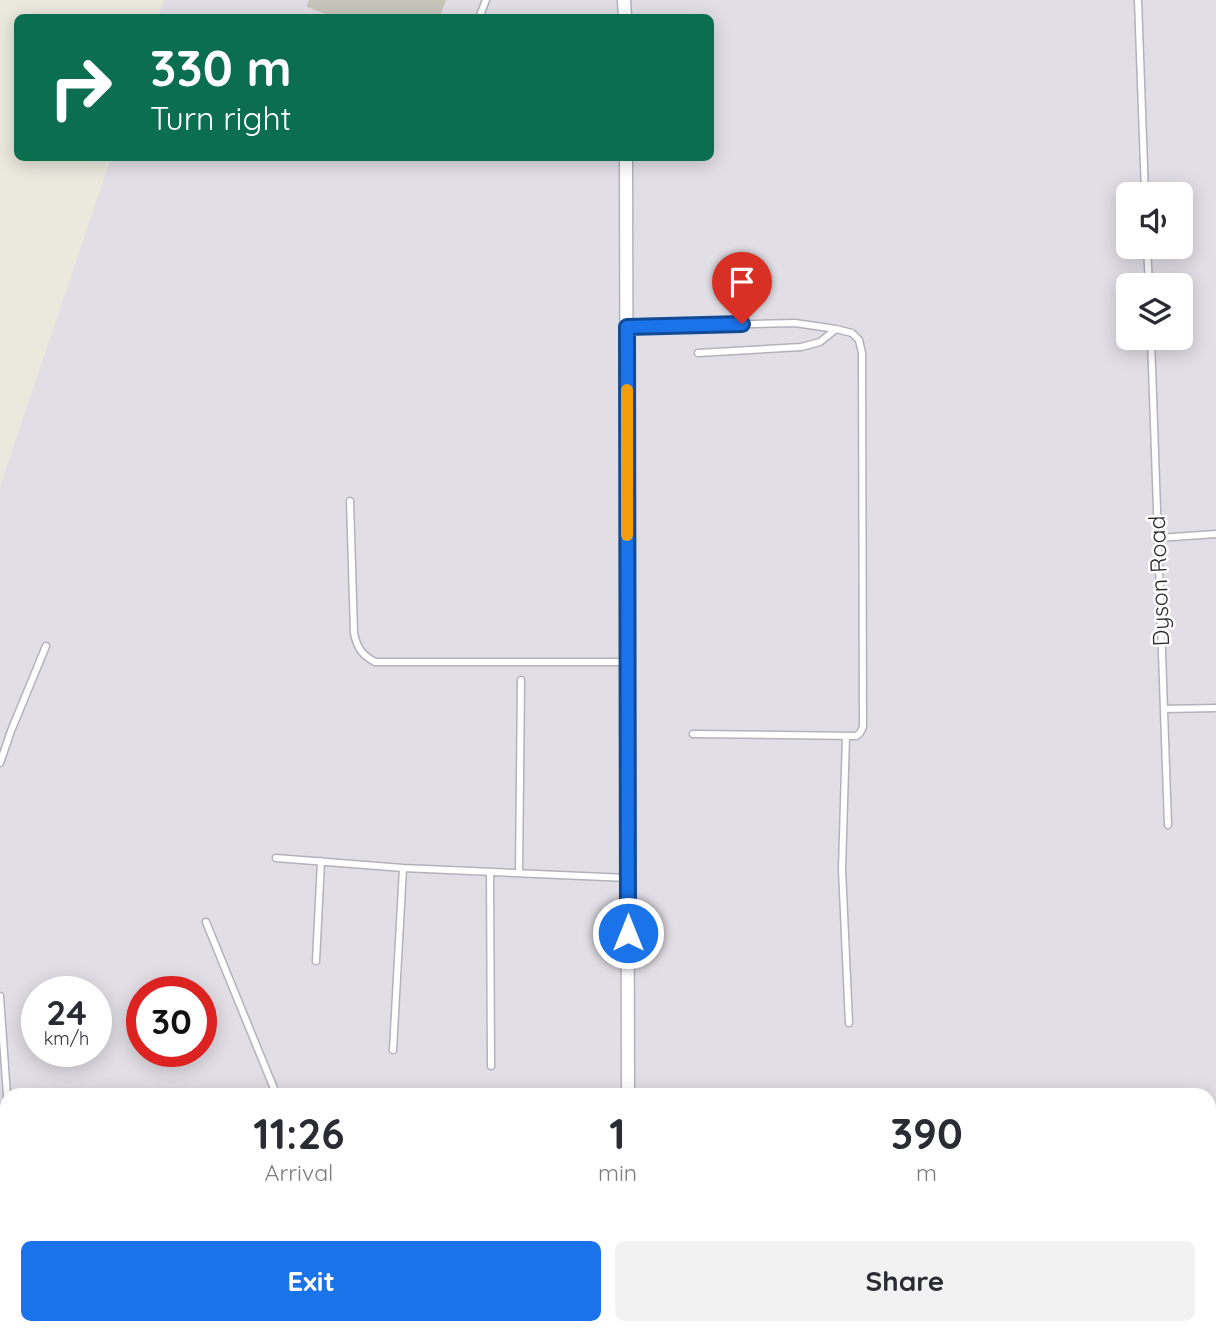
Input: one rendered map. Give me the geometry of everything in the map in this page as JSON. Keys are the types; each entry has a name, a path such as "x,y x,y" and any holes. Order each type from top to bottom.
{"street":[{"path":"626,161 628,1088"}],"lane":[{"path":"1138,0 1145,182"},
{"path":"627,327 795,323 836,328 852,333 859,340 862,353 863,727 856,736 693,734"},
{"path":"698,353 801,347 820,342 836,328"},
{"name":"Dyson Road","path":"1151,350 1168,825"},
{"path":"349,500 354,633 358,649 375,662 627,662"},
{"path":"1158,538 1216,534"},
{"path":"0,763 46,646"},
{"path":"519,873 521,680"},
{"path":"1164,709 1216,708"},
{"path":"846,736 842,869 849,1023"},
{"path":"276,858 403,868 628,878"},
{"path":"316,961 321,861"},
{"path":"393,1050 403,868"},
{"path":"490,872 491,1066"},
{"path":"206,922 274,1088"},
{"path":"0,996 6,1088"}],"shaded area":[{"path":"164,0 1216,0 1216,1088 0,1088 0,487 110,161 714,161 714,14 159,14"}],"building":[{"path":"310,0 445,0 440,14 328,14 308,6"}],"slow traffic":[{"path":"627,390 627,535"}],"route":[{"path":"628,933 627,327 742,324"}]}
